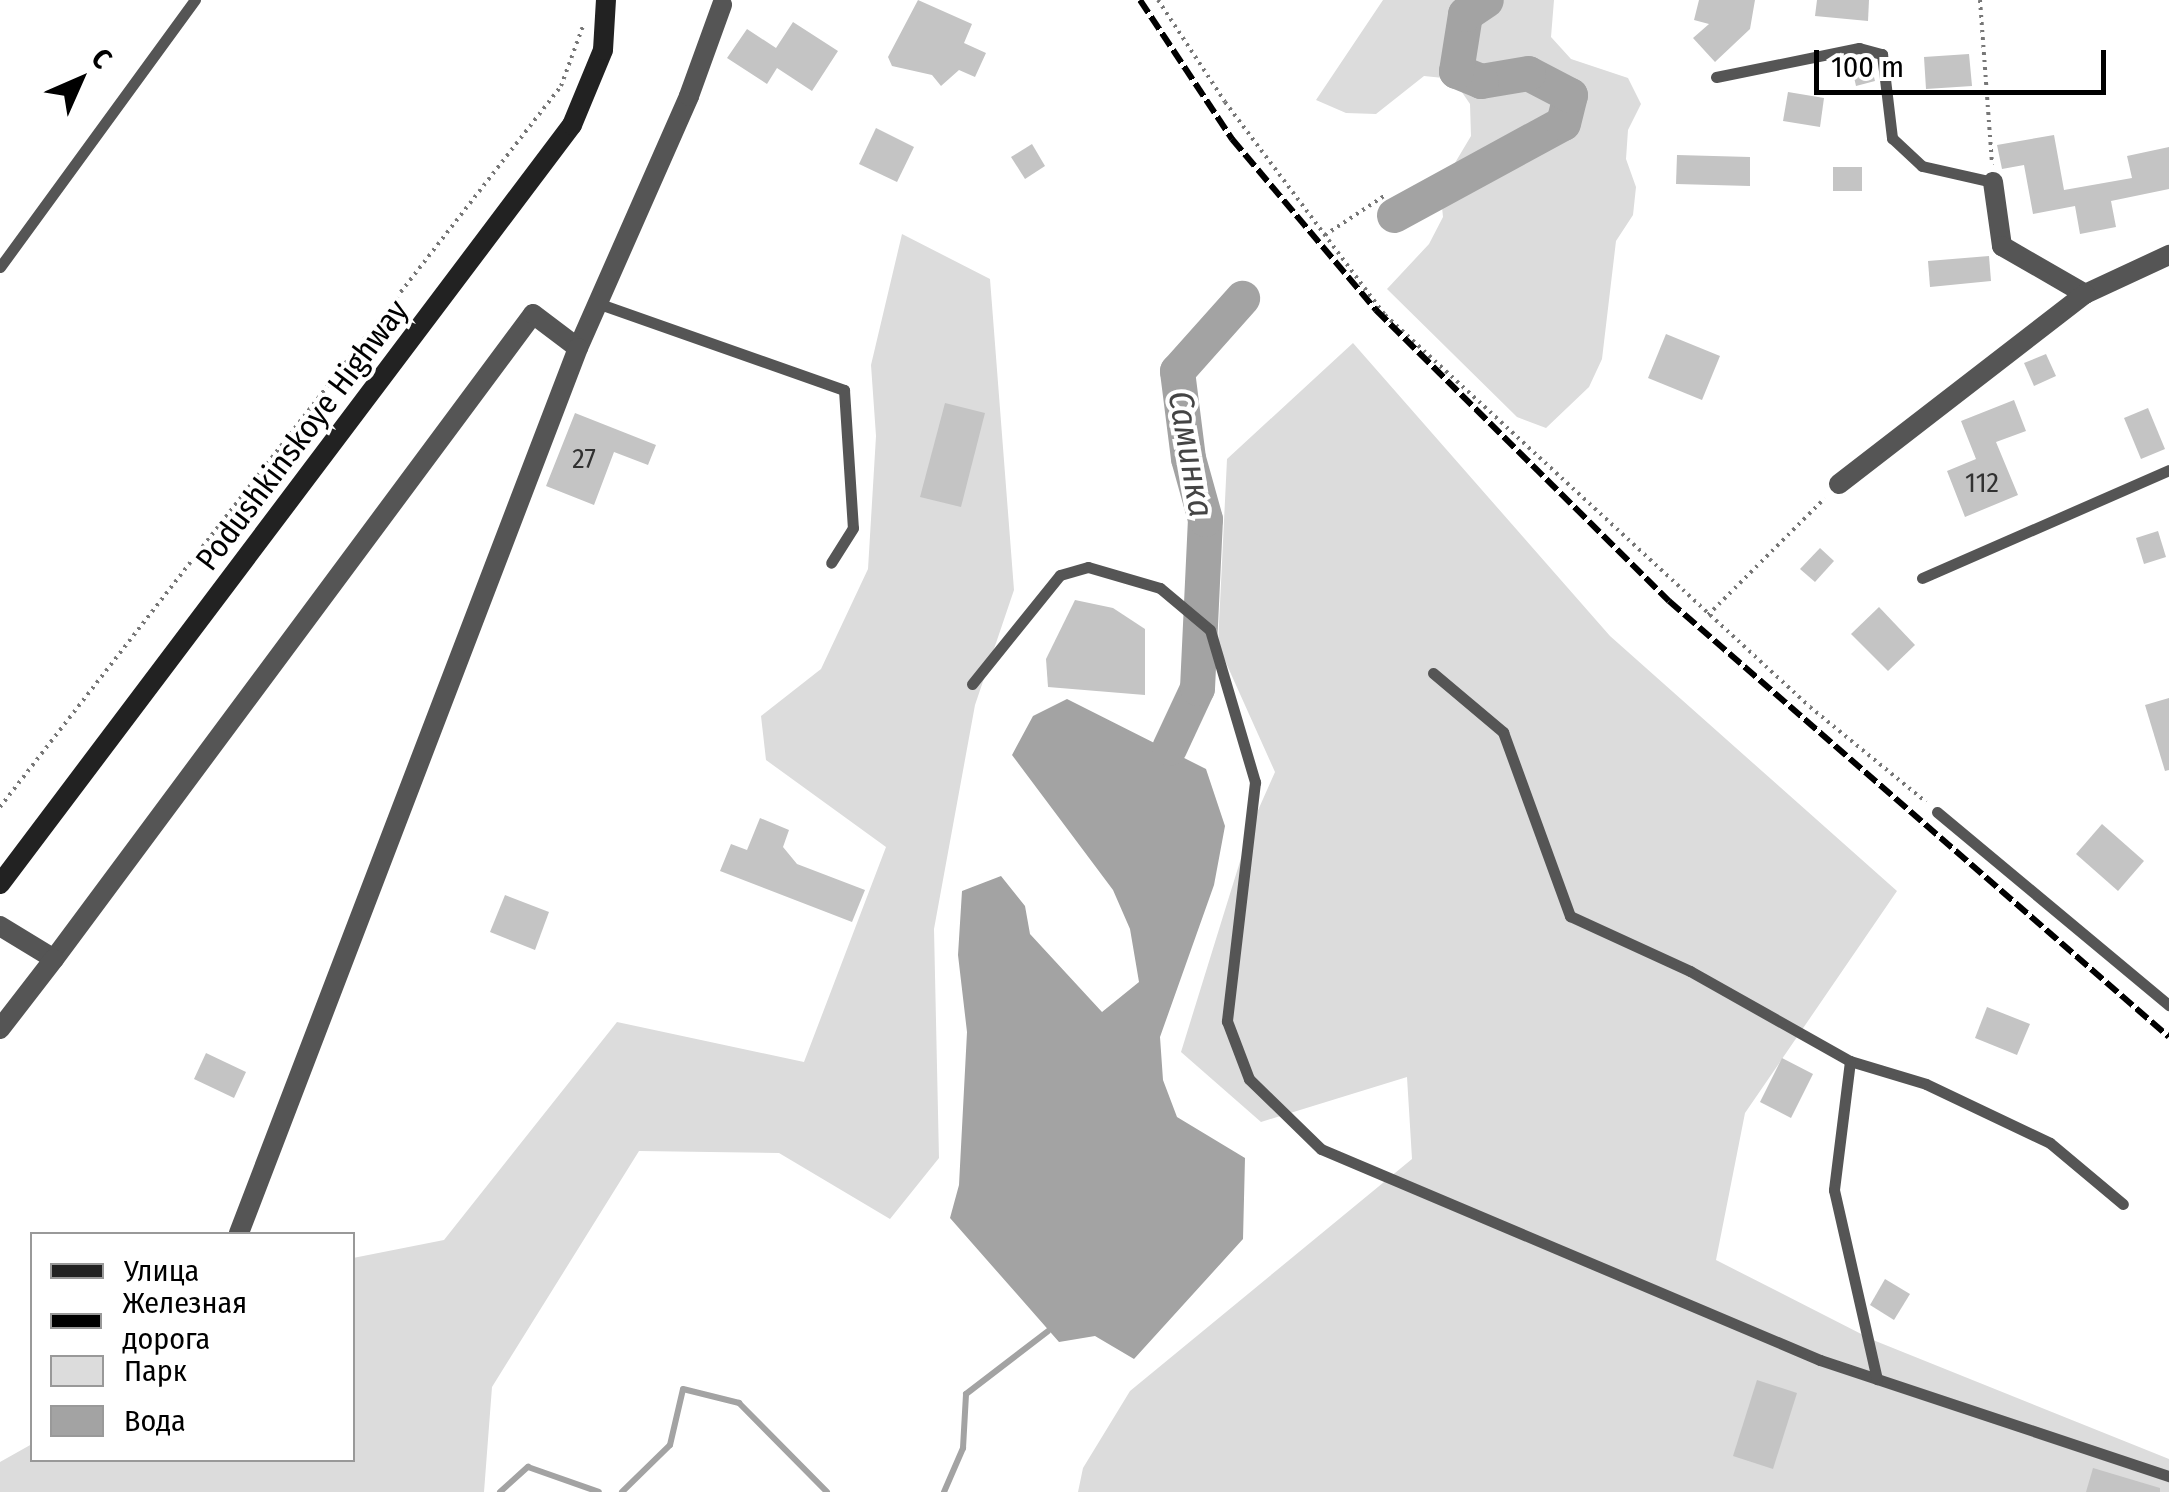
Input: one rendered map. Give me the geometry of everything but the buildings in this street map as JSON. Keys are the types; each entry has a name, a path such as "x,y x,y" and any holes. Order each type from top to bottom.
{"main road":[{"name":"Podushkinskoye Highway","path":"0,884 572,125 603,50 606,0"}],"street":[{"path":"240,1232 578,348 722,5"},
{"path":"1993,182 2002,246 2085,294"},
{"path":"1839,484 2085,294 2169,255"},
{"path":"0,1029 533,314 578,348"},
{"path":"0,926 54,959"}],"lane":[{"path":"0,266 195,0"},
{"path":"1716,77 1859,48 1882,54 1892,138 1922,166 1993,182"},
{"path":"597,304 844,390 853,528 831,563"},
{"path":"1922,578 2169,470"},
{"path":"972,684 1060,575 1088,567 1160,588 1210,630 1255,782 1228,1021 1249,1079 1320,1149 1877,1379 2169,1476"},
{"path":"1434,673 1504,732 1570,916 1690,971 1850,1061 1926,1084 2050,1143 2123,1204"},
{"path":"1937,812 2169,1004"},
{"path":"1850,1061 1834,1190 1877,1379"}],"path":[{"path":"1158,0 1384,314 1708,614 1937,812"},
{"path":"1980,0 1993,182"},
{"path":"0,806 561,86 586,17"},
{"path":"1325,235 1384,196"},
{"path":"1708,614 1839,484"}],"green space":[{"path":"1383,0 1554,0 1551,37 1571,59 1628,78 1641,104 1628,130 1626,159 1636,187 1633,215 1616,241 1602,359 1589,387 1546,428 1517,417 1387,289 1429,244 1443,217 1440,188 1471,136 1470,104 1453,79 1424,76 1376,114 1346,113 1316,100"},
{"path":"902,234 990,279 1014,590 975,705 934,929 939,1158 890,1219 779,1153 639,1151 492,1387 484,1492 0,1492 0,1462 30,1445 30,1462 355,1462 355,1258 444,1240 617,1022 804,1062 886,847 766,760 761,716 821,669 868,569 876,436 871,365"},
{"path":"1353,343 1610,636 1897,891 1745,1113 1716,1260 1873,1340 2169,1459 2169,1492 1078,1492 1083,1468 1130,1391 1412,1159 1407,1077 1261,1122 1181,1052 1251,826 1275,772 1218,645 1227,459"}],"water":[{"path":"1067,699 1206,769 1225,826 1214,885 1160,1037 1163,1080 1177,1117 1245,1158 1243,1239 1134,1359 1095,1336 1059,1342 950,1218 959,1185 967,1032 958,955 962,891 1001,876 1025,906 1030,934 1102,1012 1139,982 1130,929 1113,890 1012,755 1033,716"}],"waterway":[{"name":"Саминка","path":"1394,215 1563,123 1570,95 1528,73 1481,81 1456,71 1465,14 1486,0"},
{"name":"Саминка","path":"1169,748 1197,688 1205,519 1188,458 1177,371 1242,298"},
{"path":"944,1492 963,1448 966,1394 1048,1331"},
{"path":"622,1492 670,1445 683,1389 739,1403 827,1492"},
{"path":"500,1492 528,1467 599,1492"}],"railway":[{"path":"1140,0 1232,139 1376,310 1669,601 2169,1037"}]}
